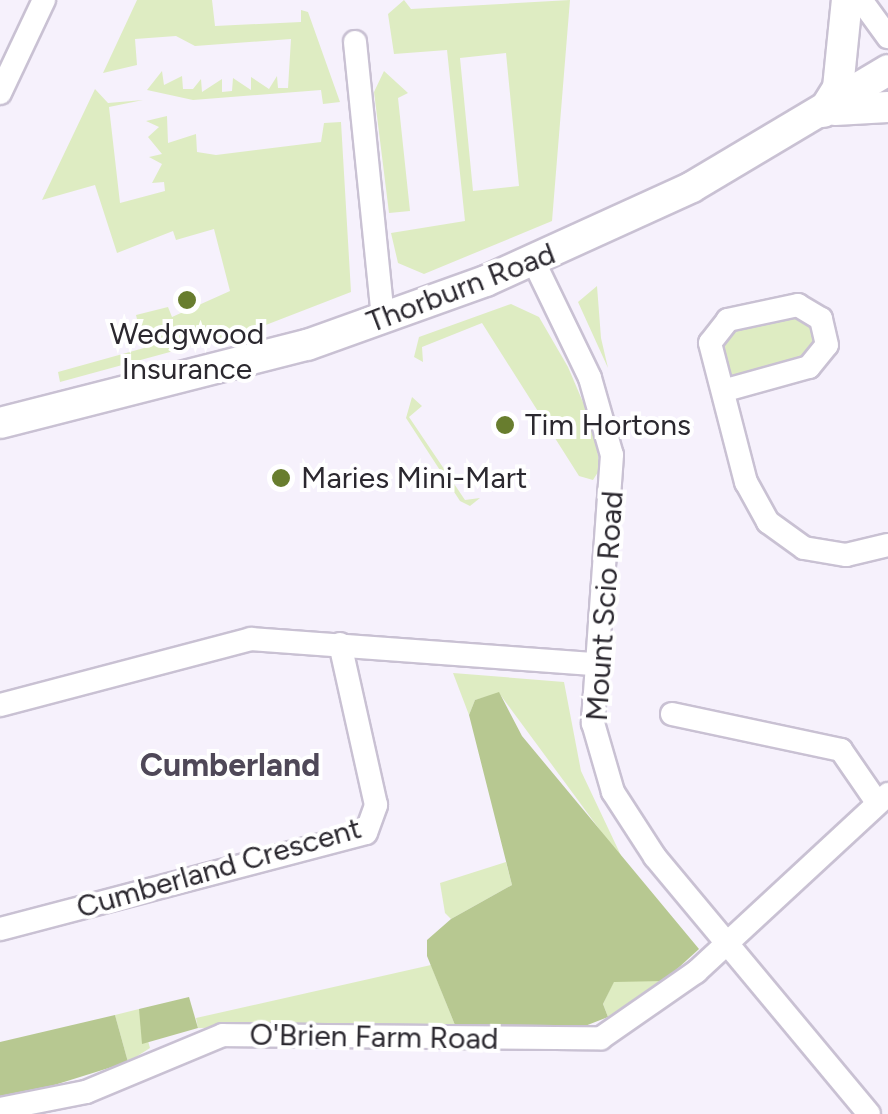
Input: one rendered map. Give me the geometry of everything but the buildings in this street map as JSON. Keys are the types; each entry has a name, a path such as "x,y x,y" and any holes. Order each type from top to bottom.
{"main road":[{"path":"822,114 838,88 847,0"},
{"name":"Thorburn Road","path":"0,424 382,320 534,262 822,114 888,70"},
{"path":"822,114 888,107"}],"street":[{"path":"0,93 44,0"},
{"path":"861,0 888,37"},
{"path":"355,42 382,320"},
{"name":"Mount Scio Road","path":"534,262 590,378 612,455 593,722 614,792 728,942 869,1114"},
{"path":"726,390 809,368 826,345 821,319 798,304 728,320 710,343 726,390 746,482 768,522 825,554 888,545"},
{"path":"0,705 252,639 595,664"},
{"name":"Cumberland Crescent","path":"0,928 366,833 376,805 340,644"},
{"path":"672,714 842,750 882,797"},
{"name":"O'Brien Farm Road","path":"0,1110 86,1092 222,1034 600,1038 728,942 882,797"}],"green space":[{"path":"137,0 212,0 215,26 301,22 301,10 308,12 340,102 323,104 321,90 193,100 147,90 162,71 164,85 182,76 183,89 193,89 201,79 202,92 222,79 222,92 232,91 233,78 251,90 251,77 269,89 277,76 278,88 288,88 291,39 195,46 176,36 135,39 137,65 103,73"},
{"path":"404,0 411,9 570,0 552,221 424,274 398,263 391,233 465,221 447,50 394,54 388,14","holes":["506,53 519,186 473,191 460,58"]},
{"path":"384,71 408,93 398,98 410,211 389,213 374,92"},
{"path":"95,89 108,103 143,100 109,107 120,203 165,191 164,182 152,183 162,164 149,157 162,154 148,137 159,127 146,121 167,116 168,143 196,134 197,152 216,155 321,142 324,123 341,122 351,292 258,328 60,382 58,372 144,348 136,315 168,307 172,317 230,291 214,229 176,240 173,231 117,253 95,185 42,200"},
{"path":"597,286 601,338 608,368 578,302"},
{"path":"511,304 539,317 568,367 594,428 600,469 593,480 579,476 482,323 422,347 423,362 414,357 419,337"},
{"path":"810,309 819,359 726,390 717,328"},
{"path":"412,397 422,406 409,417 465,500 480,498 470,506 460,501 406,418"},
{"path":"453,673 564,682 581,771 625,864 499,693 475,700 469,715"},
{"path":"499,692 522,736 699,949 664,981 614,982 603,1004 608,1017 585,1026 455,1025 427,956 427,940 451,919 512,885 469,715 475,700"},
{"path":"506,862 512,885 451,919 445,913 440,883"},
{"path":"431,965 455,1025 198,1028 196,1018"},
{"path":"639,976 664,981 608,1017 603,1004 614,981"},
{"path":"189,997 198,1028 142,1044 139,1009"},
{"path":"139,1009 150,1048 128,1062 115,1015"},
{"path":"115,1015 128,1062 0,1102 0,1042"}],"place":[{"name":"Wedgwood Insurance","path":"187,300"},
{"name":"Tim Hortons","path":"505,425"},
{"name":"Maries Mini-Mart","path":"281,478"}],"district":[{"name":"Cumberland","path":"230,765"}]}
